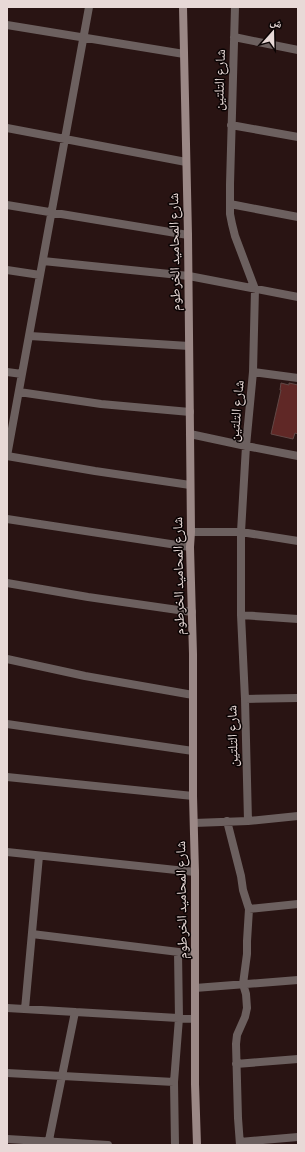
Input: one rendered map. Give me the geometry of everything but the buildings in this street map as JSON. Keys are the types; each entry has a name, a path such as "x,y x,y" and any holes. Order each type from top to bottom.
{"street":[{"path":"89,7 7,456 190,485"},
{"name":"شارع المحاميد الخرطوم","path":"183,7 189,276 190,547 195,872 195,1084 197,1145"},
{"name":"شارع التلتين","path":"235,7 230,204 235,236 256,289 253,372 246,446 241,532 241,615 248,821"},
{"path":"7,25 184,54"},
{"path":"234,37 298,50"},
{"path":"231,125 298,137"},
{"path":"7,128 186,162"},
{"path":"230,204 298,217"},
{"path":"7,205 188,235"},
{"path":"42,260 189,276 298,297"},
{"path":"7,270 40,275"},
{"path":"30,336 189,346"},
{"path":"7,372 22,374"},
{"path":"253,372 298,378"},
{"path":"19,392 101,404 190,412"},
{"path":"190,434 298,456"},
{"path":"7,518 190,547"},
{"path":"191,532 241,532 298,541"},
{"path":"7,583 88,597 192,612"},
{"path":"241,615 298,619"},
{"path":"7,659 85,676 193,696"},
{"path":"245,699 298,698"},
{"path":"7,724 193,751"},
{"path":"7,777 193,796"},
{"path":"194,823 248,821 298,816"},
{"path":"227,821 241,876 243,890 249,909 247,954 243,984 246,994 247,1008 237,1035 236,1064 240,1143 298,1137"},
{"path":"7,852 195,872"},
{"path":"25,1009 39,856"},
{"path":"249,909 298,904"},
{"path":"32,934 195,954"},
{"path":"175,1145 174,1082 179,1018 178,952"},
{"path":"195,988 298,980"},
{"path":"7,1008 195,1019"},
{"path":"49,1143 75,1012"},
{"path":"236,1064 298,1059"},
{"path":"7,1073 174,1082"},
{"path":"7,1139 49,1143 108,1145"}]}
